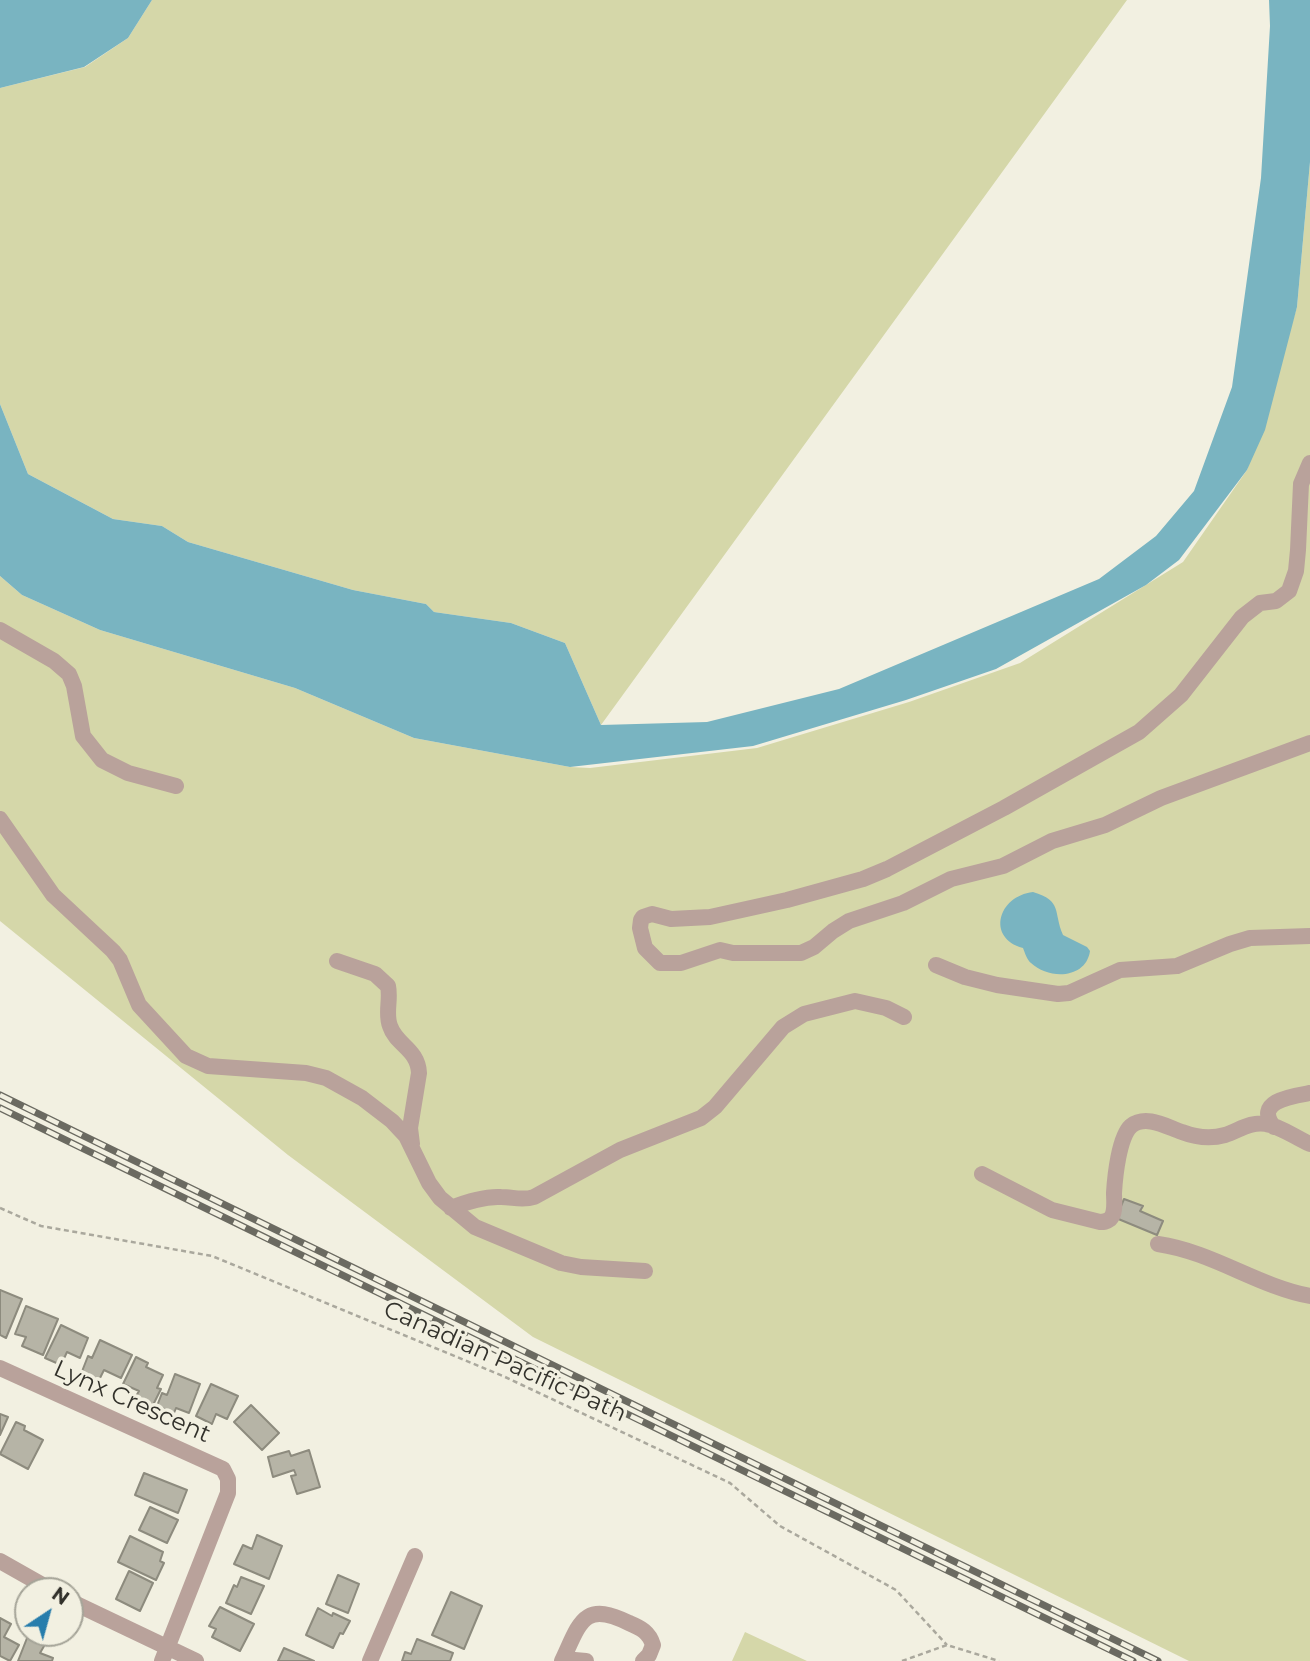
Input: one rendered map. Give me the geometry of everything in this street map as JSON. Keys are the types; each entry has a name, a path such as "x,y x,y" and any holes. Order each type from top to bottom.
{"street":[{"path":"1310,463 1301,484 1297,560 1289,591 1276,601 1261,603 1242,617 1181,695 1139,733 887,869 834,888 710,917 671,919 656,914 647,915 641,920 641,938 650,956 660,963 681,963 720,950 733,953 801,953 863,915 903,903 951,879 1003,866 1052,841 1105,825 1161,798 1310,743"},
{"path":"0,630 54,661 69,674 74,686 83,736 102,760 128,773 176,786"},
{"path":"0,819 52,894 113,951 120,960 139,1005 186,1056 208,1066 306,1073 326,1078 362,1098 392,1121 406,1136 429,1183 451,1208 475,1227 561,1263 581,1268 645,1270"},
{"path":"936,965 976,980 1058,994 1076,992 1120,970 1177,966 1250,938 1310,936"},
{"path":"337,961 375,974 388,986 387,1013 390,1029 412,1052 419,1065 410,1128 415,1154"},
{"path":"451,1208 478,1199 501,1197 527,1200 620,1150 701,1118 715,1107 783,1027 804,1014 855,1001 886,1008 904,1017"},
{"path":"1274,1127 1268,1119 1272,1106 1281,1098 1310,1093"},
{"path":"982,1174 1052,1210 1106,1222 1111,1218 1114,1206 1114,1191 1124,1137 1128,1128 1136,1123 1143,1121 1183,1133 1212,1137 1255,1124 1266,1124 1310,1144"},
{"path":"1158,1244 1201,1254 1280,1288 1310,1296"},
{"name":"Lynx Crescent","path":"0,1368 223,1469 228,1479 228,1493 165,1655"},
{"path":"369,1661 415,1556"},
{"path":"0,1560 29,1577"},
{"path":"84,1609 165,1655 196,1661"},
{"path":"586,1661 562,1660 579,1625 589,1615 601,1613 610,1614 643,1629 650,1636 653,1645 649,1656 643,1661"}],"path":[{"name":"Canadian Pacific Path","path":"0,1208 41,1226 212,1256 503,1376 730,1483 780,1527 896,1590 947,1645"},
{"path":"902,1661 947,1645 999,1661"}],"green space":[{"path":"152,0 1127,0 601,725 565,643 511,623 434,612 426,604 353,590 188,542 162,526 113,519 28,474 0,404 0,88 85,67 128,38"},
{"path":"1310,162 1310,1661 1189,1661 533,1337 288,1155 0,921 0,576 22,595 100,630 295,688 414,738 570,767 590,768 757,748 909,702 1020,663 1183,562 1247,470 1297,307"},
{"path":"745,1632 807,1661 732,1661"}],"water":[{"path":"0,0 152,0 128,38 84,67 0,88"},
{"path":"1269,0 1310,0 1310,162 1297,307 1265,430 1247,470 1179,560 1146,585 996,669 906,700 753,746 570,767 414,738 295,688 100,630 22,595 0,576 0,404 28,474 113,519 162,526 188,542 353,590 426,604 434,612 511,623 565,643 601,725 707,722 839,689 1099,579 1156,536 1194,491 1232,387 1261,178 1270,26"},
{"path":"1033,892 1053,903 1063,935 1090,951 1082,967 1074,972 1057,974 1039,969 1028,960 1023,948 1011,943 1004,936 1001,918 1005,909 1011,901"}],"building":[{"path":"1124,1199 1143,1206 1140,1211 1163,1221 1157,1235 1116,1218"},
{"path":"0,1290 22,1299 6,1338 0,1335"},
{"path":"26,1306 58,1319 43,1355 22,1346 26,1337 15,1334"},
{"path":"61,1325 88,1338 80,1358 67,1352 61,1365 45,1358"},
{"path":"100,1340 132,1355 121,1378 104,1370 98,1382 81,1374 88,1356 92,1358"},
{"path":"136,1357 148,1363 146,1367 163,1375 157,1388 161,1389 153,1405 135,1398 139,1391 123,1384"},
{"path":"175,1374 200,1384 189,1413 176,1408 174,1413 157,1406 162,1393 167,1395"},
{"path":"211,1384 238,1396 227,1419 216,1414 212,1424 196,1416"},
{"path":"251,1405 279,1433 262,1450 234,1422"},
{"path":"0,1414 8,1417 0,1435"},
{"path":"16,1422 25,1426 24,1430 43,1440 28,1469 0,1454"},
{"path":"309,1450 320,1487 297,1494 291,1476 296,1475 294,1470 273,1477 268,1457 289,1451 291,1456"},
{"path":"144,1473 187,1490 178,1513 135,1495"},
{"path":"150,1507 178,1520 167,1543 139,1530"},
{"path":"257,1535 282,1546 269,1579 234,1564 243,1545 252,1549"},
{"path":"130,1536 163,1552 160,1561 164,1563 156,1580 118,1562"},
{"path":"129,1571 153,1583 140,1611 116,1599"},
{"path":"338,1575 359,1584 348,1613 326,1604"},
{"path":"241,1577 264,1586 251,1614 226,1603"},
{"path":"451,1592 482,1606 464,1649 432,1635"},
{"path":"220,1607 254,1624 240,1651 212,1637 216,1629 209,1626"},
{"path":"318,1608 332,1616 333,1613 350,1621 333,1648 306,1635"},
{"path":"0,1618 11,1624 4,1637 14,1642 14,1647 18,1647 10,1661 0,1656"},
{"path":"417,1639 453,1653 450,1661 402,1661 405,1652 411,1654"},
{"path":"24,1647 44,1647 40,1653 53,1658 52,1661 18,1661"},
{"path":"284,1648 314,1661 278,1661"}],"railway":[{"path":"0,1095 1158,1661"},
{"path":"0,1108 1133,1661"}]}
